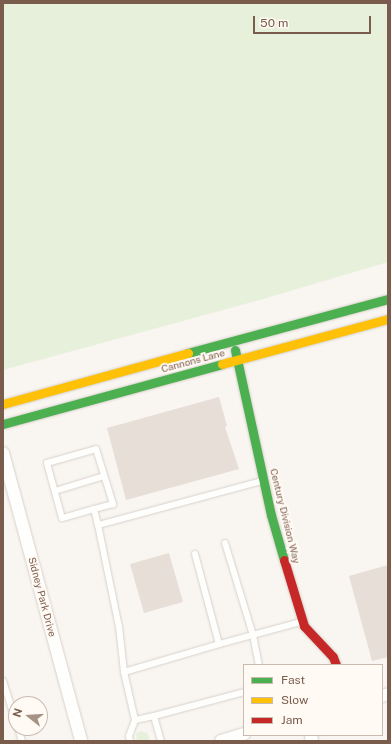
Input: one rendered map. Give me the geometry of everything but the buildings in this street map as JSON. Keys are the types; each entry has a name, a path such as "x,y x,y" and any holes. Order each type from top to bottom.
{"main road":[{"name":"Cannons Lane","path":"3,404 388,299"},
{"name":"Cannons Lane","path":"3,424 388,319"},
{"name":"Century Division Way","path":"233,342 271,515 302,622 332,657 336,664"}],"street":[{"name":"Sidney Park Drive","path":"3,453 81,741"},
{"path":"221,741 243,734"}],"lane":[{"path":"96,449 104,476 113,504 62,518 47,463 96,449"},
{"path":"55,491 104,476"},
{"path":"98,525 264,481"},
{"path":"94,509 119,627 124,672 135,720 129,736 130,741"},
{"path":"225,543 253,635 259,664"},
{"path":"195,554 219,644"},
{"path":"124,672 219,644 302,622"},
{"path":"3,681 8,697"},
{"path":"135,720 243,692"},
{"path":"154,716 161,741"}],"green space":[{"path":"3,3 388,3 388,262 263,299 3,370"},
{"path":"140,731 147,733 150,741 137,741 136,734"}],"traffic: fast":[{"path":"188,353 388,299"},
{"path":"235,350 271,515 284,560"},
{"path":"3,424 222,364"}],"traffic: slow":[{"path":"222,364 388,319"},
{"path":"3,404 188,353"}],"traffic: jam":[{"path":"284,560 304,626 333,657 336,664"}]}
